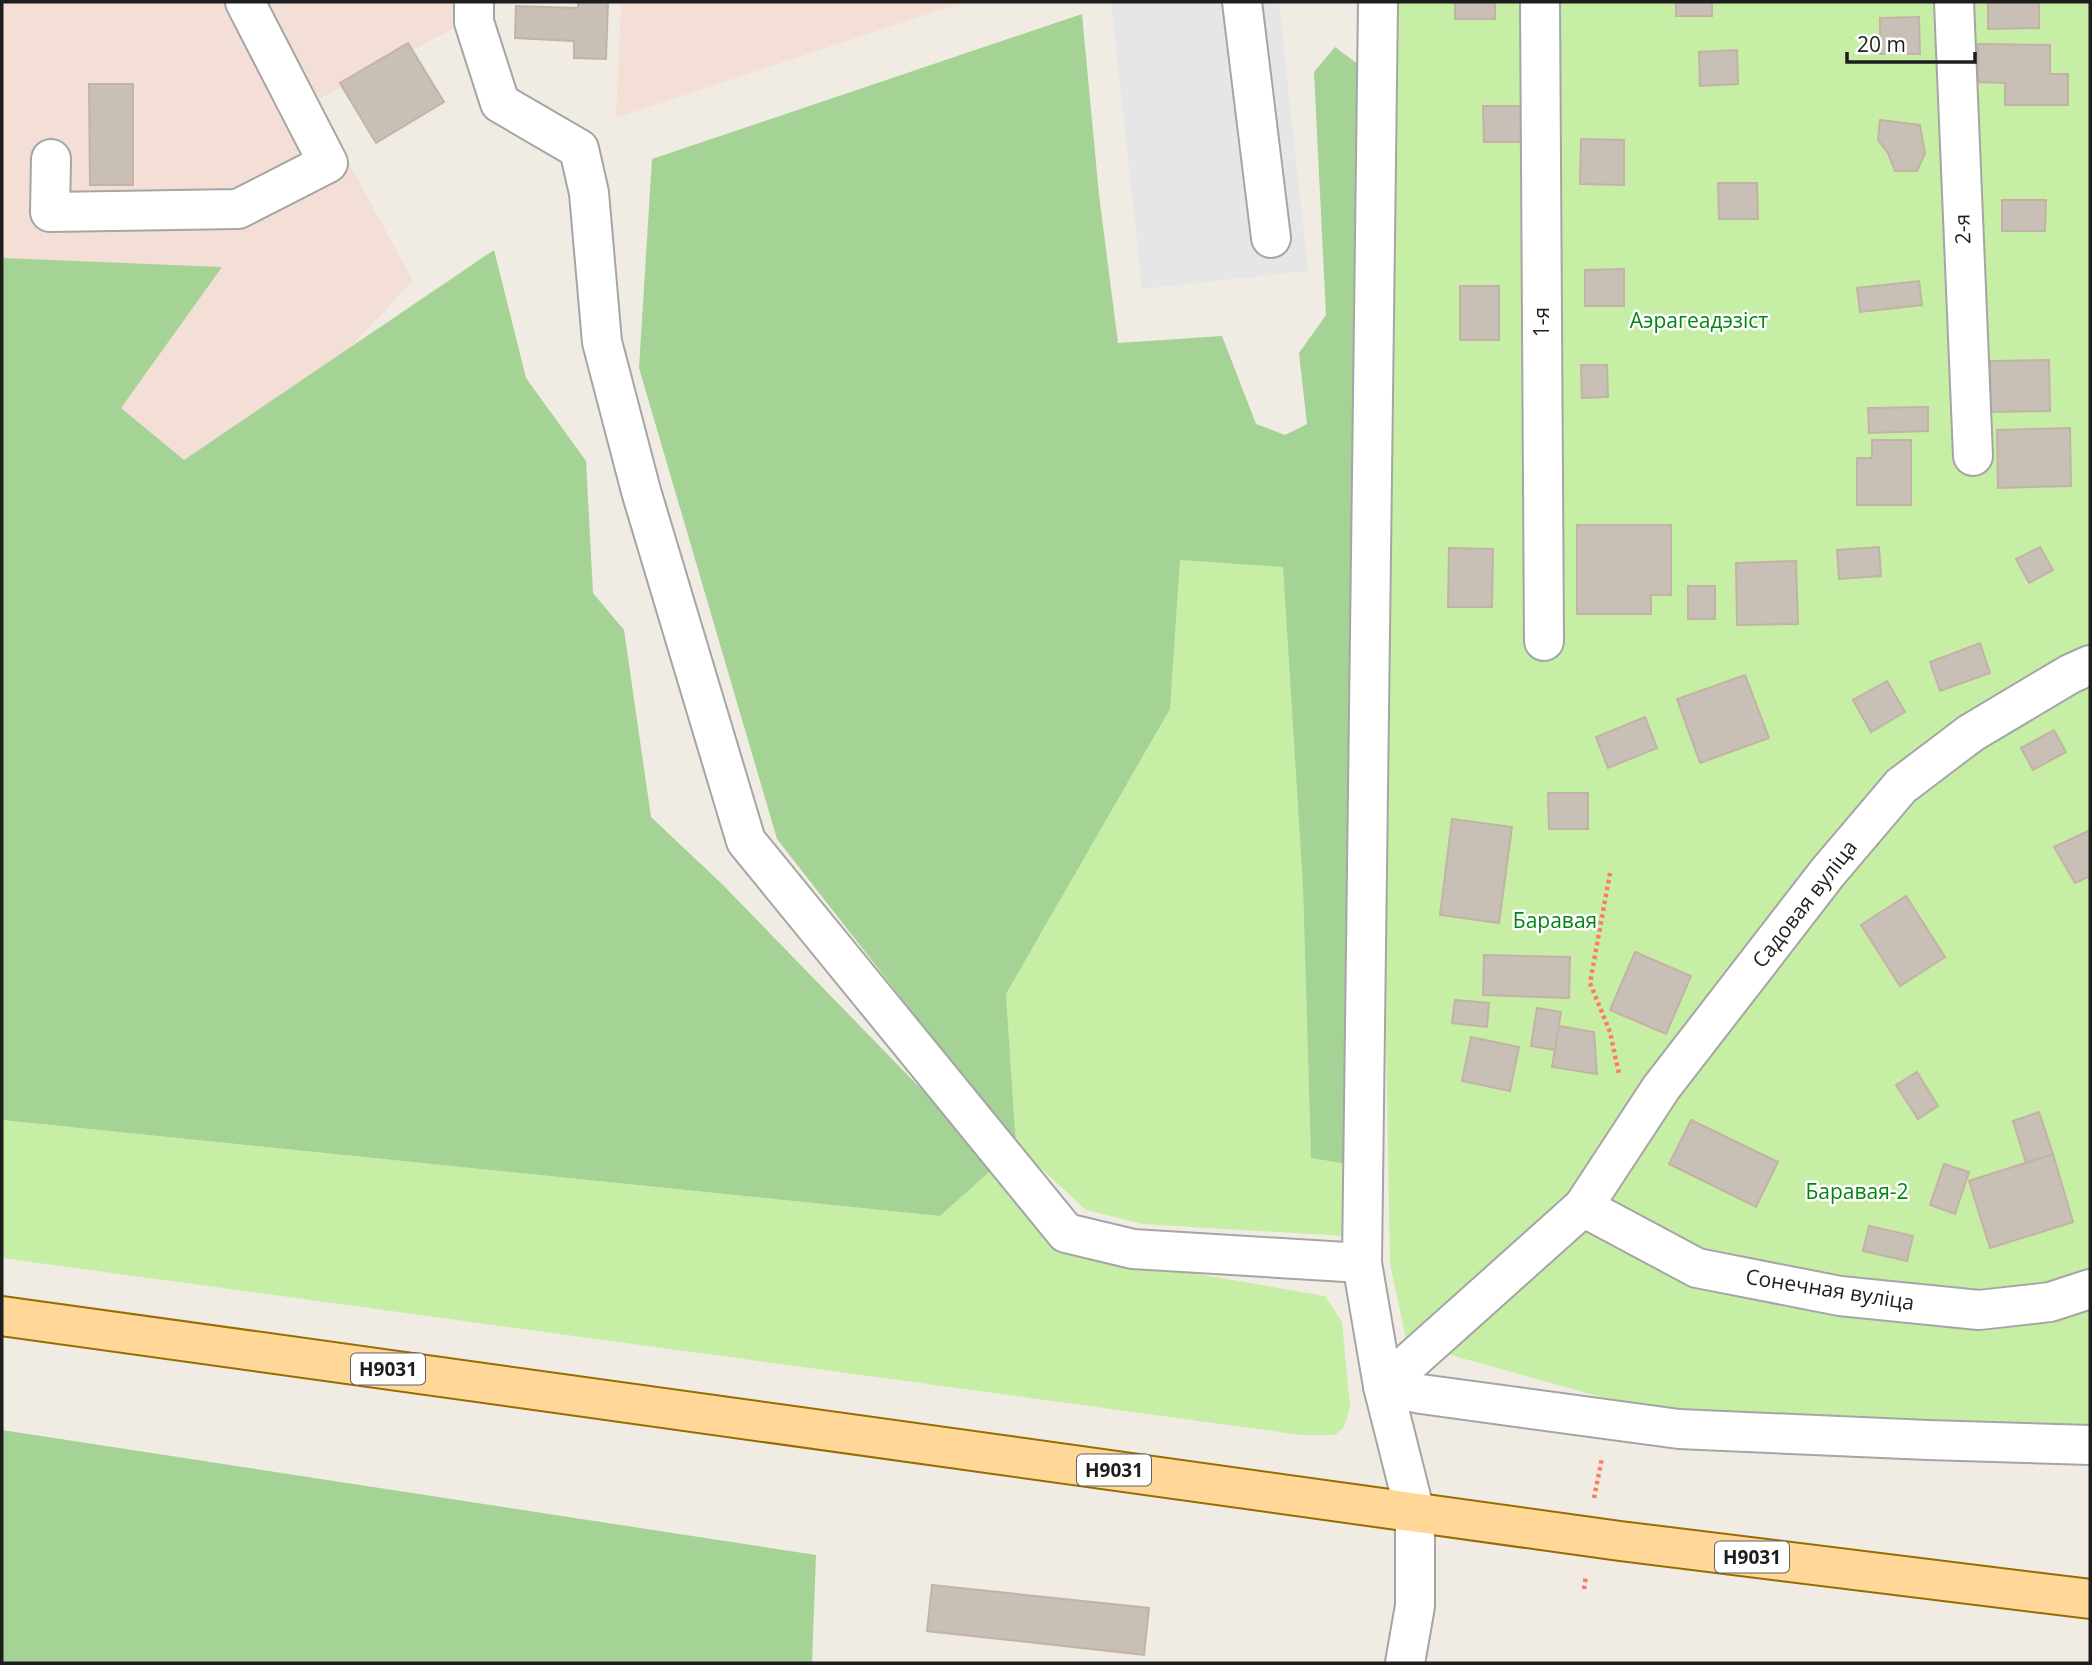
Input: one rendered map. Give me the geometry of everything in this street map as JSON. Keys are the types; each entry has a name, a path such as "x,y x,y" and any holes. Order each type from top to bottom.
{"main road":[{"name":"Н9031","path":"2,1316 1620,1541 2090,1599"}],"street":[{"path":"51,159 50,212 238,209 328,163 245,2"},
{"path":"474,2 474,22 500,103 579,149 589,192 602,342 641,491 747,841 1066,1233 1133,1249 1362,1263"},
{"path":"1242,2 1271,238"},
{"path":"1378,2 1362,1263 1383,1386 1415,1513 1415,1606 1405,1663"},
{"name":"1-я","path":"1540,2 1544,641"},
{"name":"2-я","path":"1954,2 1973,456"},
{"name":"Садовая вуліца","path":"1383,1386 1583,1208 1661,1088 1803,905 1901,786 1971,733 2070,674 2090,665"},
{"name":"Сонечная вуліца","path":"1583,1208 1698,1268 1840,1296 1979,1310 2050,1302 2090,1289"},
{"path":"1383,1386 1421,1394 1679,1429 2090,1445"}],"path":[{"path":"1609,873 1590,983 1609,1032 1632,1133"}],"shaded area":[{"path":"2,2 457,2 458,26 315,101 413,281 2,714"},
{"path":"621,2 964,2 616,118"},
{"path":"1111,2 1279,2 1308,271 1142,289"}],"green space":[{"path":"1379,2 2090,2 2090,1433 1677,1418 1407,1343 1390,1264 1382,812"},
{"path":"1082,14 1099,195 1118,343 1222,336 1256,424 1285,435 1307,424 1299,353 1326,315 1314,72 1335,47 1359,65 1347,1164 1311,1158 1303,887 1283,567 1180,560 1170,709 1006,994 1016,1145 777,839 639,368 652,159"},
{"path":"494,250 526,378 586,461 593,593 624,630 651,817 722,884 996,1166 940,1216 2,1120 2,258 222,267 121,408 184,460"},
{"path":"1180,560 1283,566 1303,887 1311,1158 1347,1164 1344,1236 1143,1224 1086,1210 1016,1145 1006,994 1170,709"},
{"path":"2,1120 940,1216 996,1166 1122,1261 1325,1296 1342,1322 1350,1407 1344,1427 1335,1435 1302,1435 2,1258"},
{"path":"2,1430 816,1555 812,1663 2,1663"}],"building":[{"path":"578,2 608,2 606,59 574,58 574,41 515,38 516,6 578,8"},
{"path":"1455,2 1495,2 1495,19 1455,19"},
{"path":"1676,2 1712,2 1712,16 1676,16"},
{"path":"1988,2 2039,2 2039,28 1988,29"},
{"path":"1919,17 1920,54 1880,54 1880,18"},
{"path":"408,43 444,102 376,143 340,83"},
{"path":"1978,44 2050,45 2050,74 2068,74 2068,105 2005,105 2005,83 1978,82"},
{"path":"1737,50 1738,84 1700,86 1699,52"},
{"path":"89,84 133,84 133,185 90,185"},
{"path":"1483,106 1522,106 1523,142 1484,142"},
{"path":"1880,120 1920,125 1925,153 1917,171 1895,171 1888,153 1878,140"},
{"path":"1581,139 1624,140 1624,185 1580,184"},
{"path":"1718,183 1757,183 1758,219 1719,219"},
{"path":"2002,200 2046,200 2045,231 2002,231"},
{"path":"1624,269 1624,306 1585,306 1585,270"},
{"path":"1919,281 1922,305 1860,312 1857,288"},
{"path":"1460,286 1499,286 1499,340 1460,340"},
{"path":"2049,360 2050,411 1991,412 1990,361"},
{"path":"1581,365 1607,365 1608,397 1582,398"},
{"path":"1928,407 1928,431 1869,433 1868,408"},
{"path":"2070,428 2071,486 1998,488 1997,430"},
{"path":"1872,440 1911,440 1911,505 1857,505 1857,458 1872,458"},
{"path":"1577,525 1671,525 1671,595 1651,595 1651,614 1577,614"},
{"path":"1879,547 1881,576 1839,579 1837,550"},
{"path":"2040,547 2053,570 2029,583 2016,559"},
{"path":"1449,548 1493,549 1492,607 1448,607"},
{"path":"1796,561 1798,624 1737,625 1736,563"},
{"path":"1688,586 1715,586 1715,619 1688,619"},
{"path":"1980,643 1990,673 1940,691 1930,662"},
{"path":"1745,675 1769,738 1700,763 1677,699"},
{"path":"1887,681 1905,712 1871,732 1853,700"},
{"path":"1645,717 1657,748 1608,768 1596,737"},
{"path":"2054,730 2066,752 2033,770 2021,748"},
{"path":"1548,793 1588,793 1588,829 1549,829"},
{"path":"1452,819 1512,827 1499,923 1440,915"},
{"path":"2090,830 2090,876 2075,883 2054,847"},
{"path":"1906,896 1945,957 1900,986 1861,925"},
{"path":"1635,952 1691,976 1666,1034 1610,1010"},
{"path":"1484,955 1570,957 1569,998 1483,995"},
{"path":"1455,1000 1489,1003 1487,1027 1452,1023"},
{"path":"1537,1008 1561,1012 1555,1050 1531,1046"},
{"path":"1559,1026 1594,1032 1597,1074 1552,1067"},
{"path":"1471,1037 1519,1047 1510,1091 1462,1081"},
{"path":"1917,1072 1938,1106 1918,1119 1896,1085"},
{"path":"2039,1112 2053,1154 2026,1163 2013,1121"},
{"path":"1691,1120 1778,1162 1756,1207 1669,1164"},
{"path":"2053,1154 2073,1222 1990,1248 1969,1181"},
{"path":"1944,1164 1969,1172 1955,1214 1930,1205"},
{"path":"1869,1226 1913,1236 1907,1261 1863,1251"},
{"path":"932,1585 1149,1608 1144,1655 927,1631"}],"park label":[{"name":"Аэрагеадэзіст","path":"1699,321"},
{"name":"Баравая","path":"1555,921"},
{"name":"Баравая-2","path":"1857,1192"}]}
